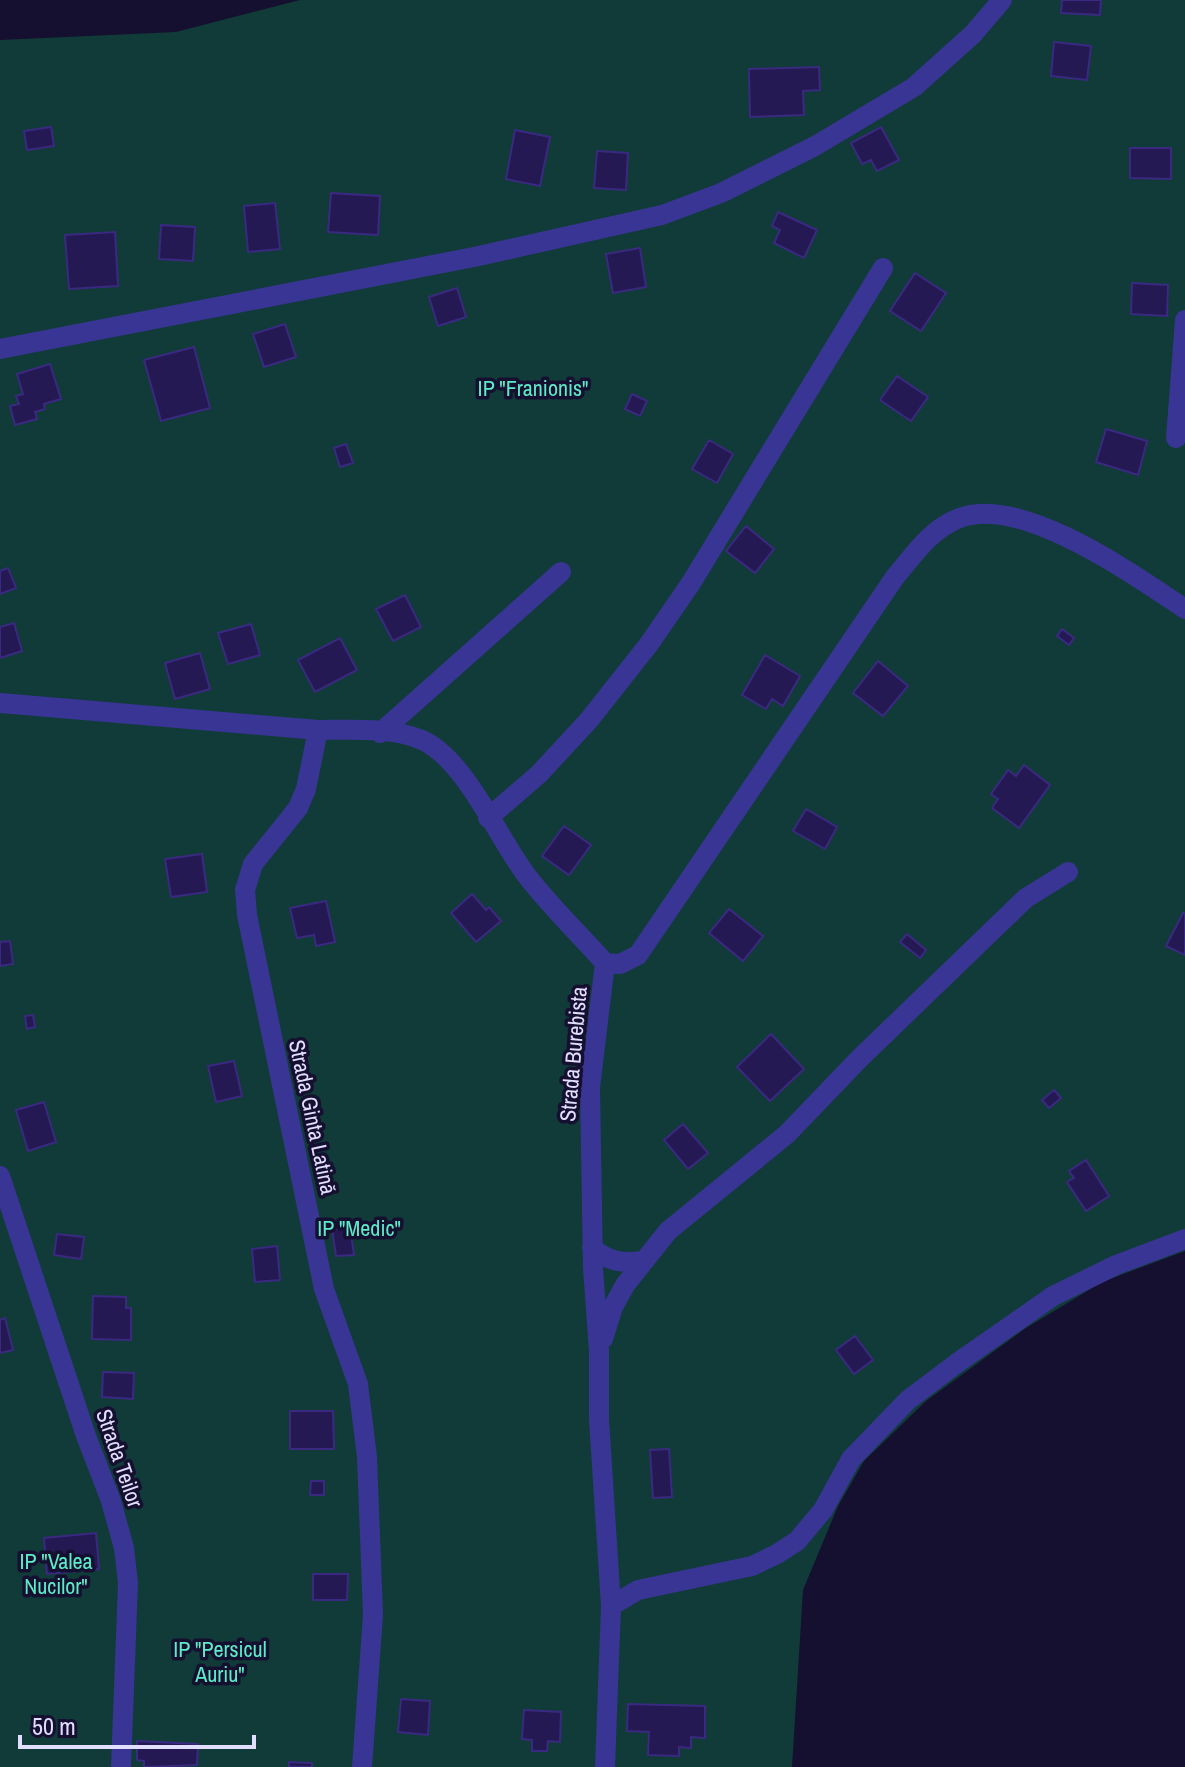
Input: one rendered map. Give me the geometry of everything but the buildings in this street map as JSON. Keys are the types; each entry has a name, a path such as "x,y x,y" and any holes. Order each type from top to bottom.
{"street":[{"path":"0,349 474,257 662,215 721,193 815,146 914,87 973,34 1002,0"},
{"path":"488,818 539,774 589,720 649,644 691,583 883,268"},
{"path":"1176,438 1185,320"},
{"path":"605,963 620,964 638,955 895,577 932,532 959,517 989,512 1048,527 1128,571 1185,609"},
{"path":"380,733 561,572"},
{"name":"Strada Burebista","path":"0,703 380,733 424,741 452,763 528,878 605,963 590,1088 592,1248 611,1606 605,1767"},
{"name":"Strada Ginta Latină","path":"318,730 306,789 298,808 253,864 245,890 247,915 324,1289 358,1384 367,1457 373,1615 362,1767"},
{"path":"599,1351 613,1307 642,1261 668,1231 787,1134 859,1059 1026,898 1068,872"},
{"name":"Strada Teilor","path":"0,1176 86,1436 111,1501 124,1548 128,1583 121,1767"},
{"path":"611,1606 638,1590 752,1566 777,1554 797,1541 823,1510 851,1459 908,1400 1053,1296 1116,1265 1185,1239"},
{"path":"592,1248 605,1259 627,1263 642,1261"}],"green space":[{"path":"300,0 1185,0 1185,1251 1102,1282 1026,1328 926,1401 864,1461 838,1506 803,1590 792,1767 0,1767 0,40 176,32"}],"park label":[{"name":"IP \"Franionis\"","path":"533,388"},
{"name":"IP \"Medic\"","path":"359,1228"},
{"name":"IP \"Valea Nucilor\"","path":"56,1574"},
{"name":"IP \"Persicul Auriu\"","path":"220,1662"}]}
